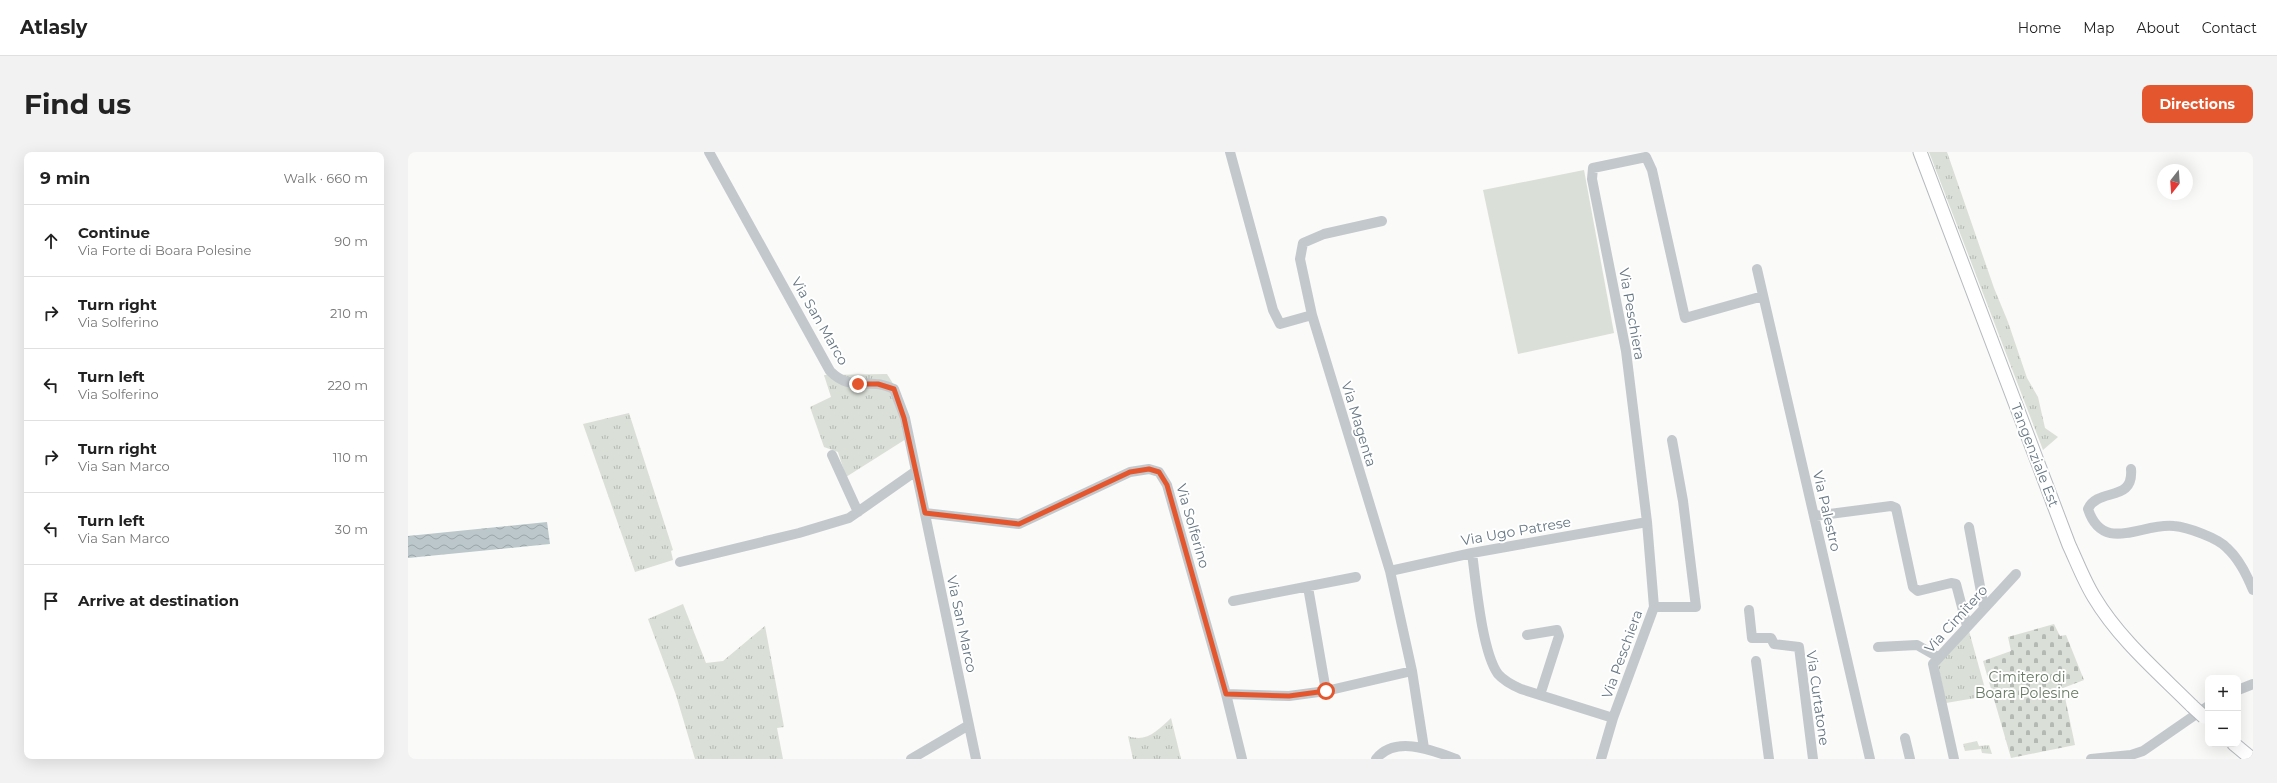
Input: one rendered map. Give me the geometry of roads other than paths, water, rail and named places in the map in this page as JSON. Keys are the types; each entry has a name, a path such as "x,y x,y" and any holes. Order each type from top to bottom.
{"main road":[{"name":"Tangenziale Est","path":"1920,152 2067,538 2085,580 2094,597 2120,632 2192,706 2205,714"},
{"path":"2229,747 2240,759"},
{"path":"2238,747 2252,759"}],"street":[{"name":"Via San Marco","path":"709,152 830,371 840,381 858,384 878,384 894,389 904,418 916,471 976,759"},
{"path":"1230,152 1273,310 1280,324 1312,315"},
{"name":"Via Peschiera","path":"1601,759 1613,718 1654,607 1647,522 1626,351 1592,179 1593,168 1646,157 1652,170 1685,318 1763,296"},
{"name":"Via Magenta","path":"1382,221 1324,234 1302,243 1300,259 1312,315 1390,571 1412,671 1424,748"},
{"name":"Via Palestro","path":"1756,269 1870,759"},
{"path":"1654,607 1696,607 1683,501 1672,440"},
{"path":"832,455 858,512"},
{"name":"Via Solferino","path":"925,513 1019,524 1130,472 1149,469 1159,472 1167,485 1226,694 1242,759"},
{"path":"2131,469 2132,476 2129,484 2121,492 2097,499 2089,506 2088,509 2095,523 2101,529 2114,534 2173,526 2195,531 2226,546 2236,559 2253,590"},
{"path":"680,562 799,533 849,518 916,471"},
{"path":"1814,516 1891,506 1896,508 1913,587 1918,591 1951,583 1956,584 1967,626"},
{"name":"Via Ugo Patrese","path":"1390,571 1472,553 1647,522"},
{"path":"1969,527 1984,608"},
{"path":"1472,553 1487,651 1491,663 1498,674 1511,685 1613,718"},
{"name":"Via Cimitero","path":"1954,759 1933,664 2016,574"},
{"path":"1233,601 1356,577"},
{"path":"1308,586 1326,691"},
{"name":"Via Curtatone","path":"1749,610 1752,638 1771,638 1774,644 1799,647 1813,759"},
{"path":"1527,634 1557,630 1559,636 1540,695"},
{"path":"1878,647 1916,645 1938,657"},
{"path":"1756,661 1769,759"},
{"path":"1226,694 1289,696 1326,691 1412,671"},
{"path":"2241,689 2253,684"},
{"path":"2090,759 2131,755 2143,751 2205,716"},
{"path":"911,759 969,725"},
{"path":"1905,738 1910,759"},
{"path":"1376,759 1383,752 1394,747 1424,748 1456,759"}],"water":[{"path":"547,522 550,544 408,558 408,536"}],"park label":[{"name":"Cimitero di Boara Polesine","path":"2027,686"}]}
